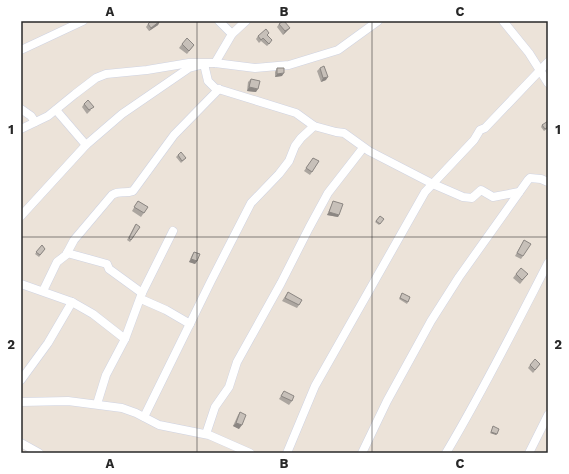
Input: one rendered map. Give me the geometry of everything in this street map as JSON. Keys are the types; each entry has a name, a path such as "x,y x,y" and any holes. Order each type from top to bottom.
{"street":[{"path":"21,50 82,21"},
{"path":"219,21 232,34"},
{"path":"215,63 232,34 246,21"},
{"path":"21,129 56,110 96,78 106,74 147,70 189,63 215,63 261,68 282,67 299,63 344,47 378,21"},
{"path":"503,21 529,53 548,83"},
{"path":"287,453 315,386 425,192 474,140 480,130 485,128 548,62"},
{"path":"204,64 209,84 210,98"},
{"path":"21,216 86,145 122,114 149,94 189,68 204,64"},
{"path":"209,84 219,89 296,113 314,126 347,134 363,148 433,184 466,198 472,198 481,190 491,197 519,192"},
{"path":"43,291 58,262 67,253 74,240 112,195 119,192 133,191 174,135 219,89"},
{"path":"21,109 31,116 35,122"},
{"path":"56,110 86,145"},
{"path":"144,417 251,204 279,174 289,161 295,146 314,126"},
{"path":"206,434 215,407 228,387 237,362 281,283 308,228 328,193 363,148"},
{"path":"362,453 387,401 431,320 459,277 530,178 541,179 548,182"},
{"path":"97,404 106,376 125,340 141,296 173,231"},
{"path":"67,253 107,264 109,269 141,296 190,324"},
{"path":"446,453 503,351 548,263"},
{"path":"21,284 72,302 94,314 125,340"},
{"path":"21,380 48,343 72,302"},
{"path":"21,402 60,401 122,408 167,427 206,434 250,453"},
{"path":"529,453 548,415"},
{"path":"22,447 40,453"}],"building":[{"path":"151,21 160,21 151,28 148,24"},
{"path":"283,21 290,28 285,31 279,24"},
{"path":"266,29 269,33 267,35 272,40 269,44 263,38 261,40 258,36"},
{"path":"187,38 194,45 189,51 182,44"},
{"path":"324,66 328,77 323,78 320,68"},
{"path":"277,68 284,68 284,73 277,74"},
{"path":"251,79 260,81 258,89 249,87"},
{"path":"88,100 94,107 89,110 84,104"},
{"path":"548,121 548,127 545,129 542,125"},
{"path":"181,152 186,158 182,161 178,155"},
{"path":"313,158 319,161 312,172 306,168"},
{"path":"138,201 148,207 144,213 134,207"},
{"path":"333,201 343,204 339,215 329,212"},
{"path":"380,216 384,219 380,224 376,221"},
{"path":"136,224 140,227 131,240 129,238"},
{"path":"524,240 531,244 523,256 517,253"},
{"path":"42,245 45,249 40,255 36,252"},
{"path":"194,252 200,254 197,261 191,259"},
{"path":"521,268 528,274 522,280 516,274"},
{"path":"288,292 302,300 299,305 285,298"},
{"path":"402,293 410,297 408,302 400,298"},
{"path":"535,359 540,364 535,370 530,365"},
{"path":"284,391 294,396 292,401 281,396"},
{"path":"240,412 246,415 242,425 236,423"},
{"path":"493,426 499,429 497,434 491,432"}]}
